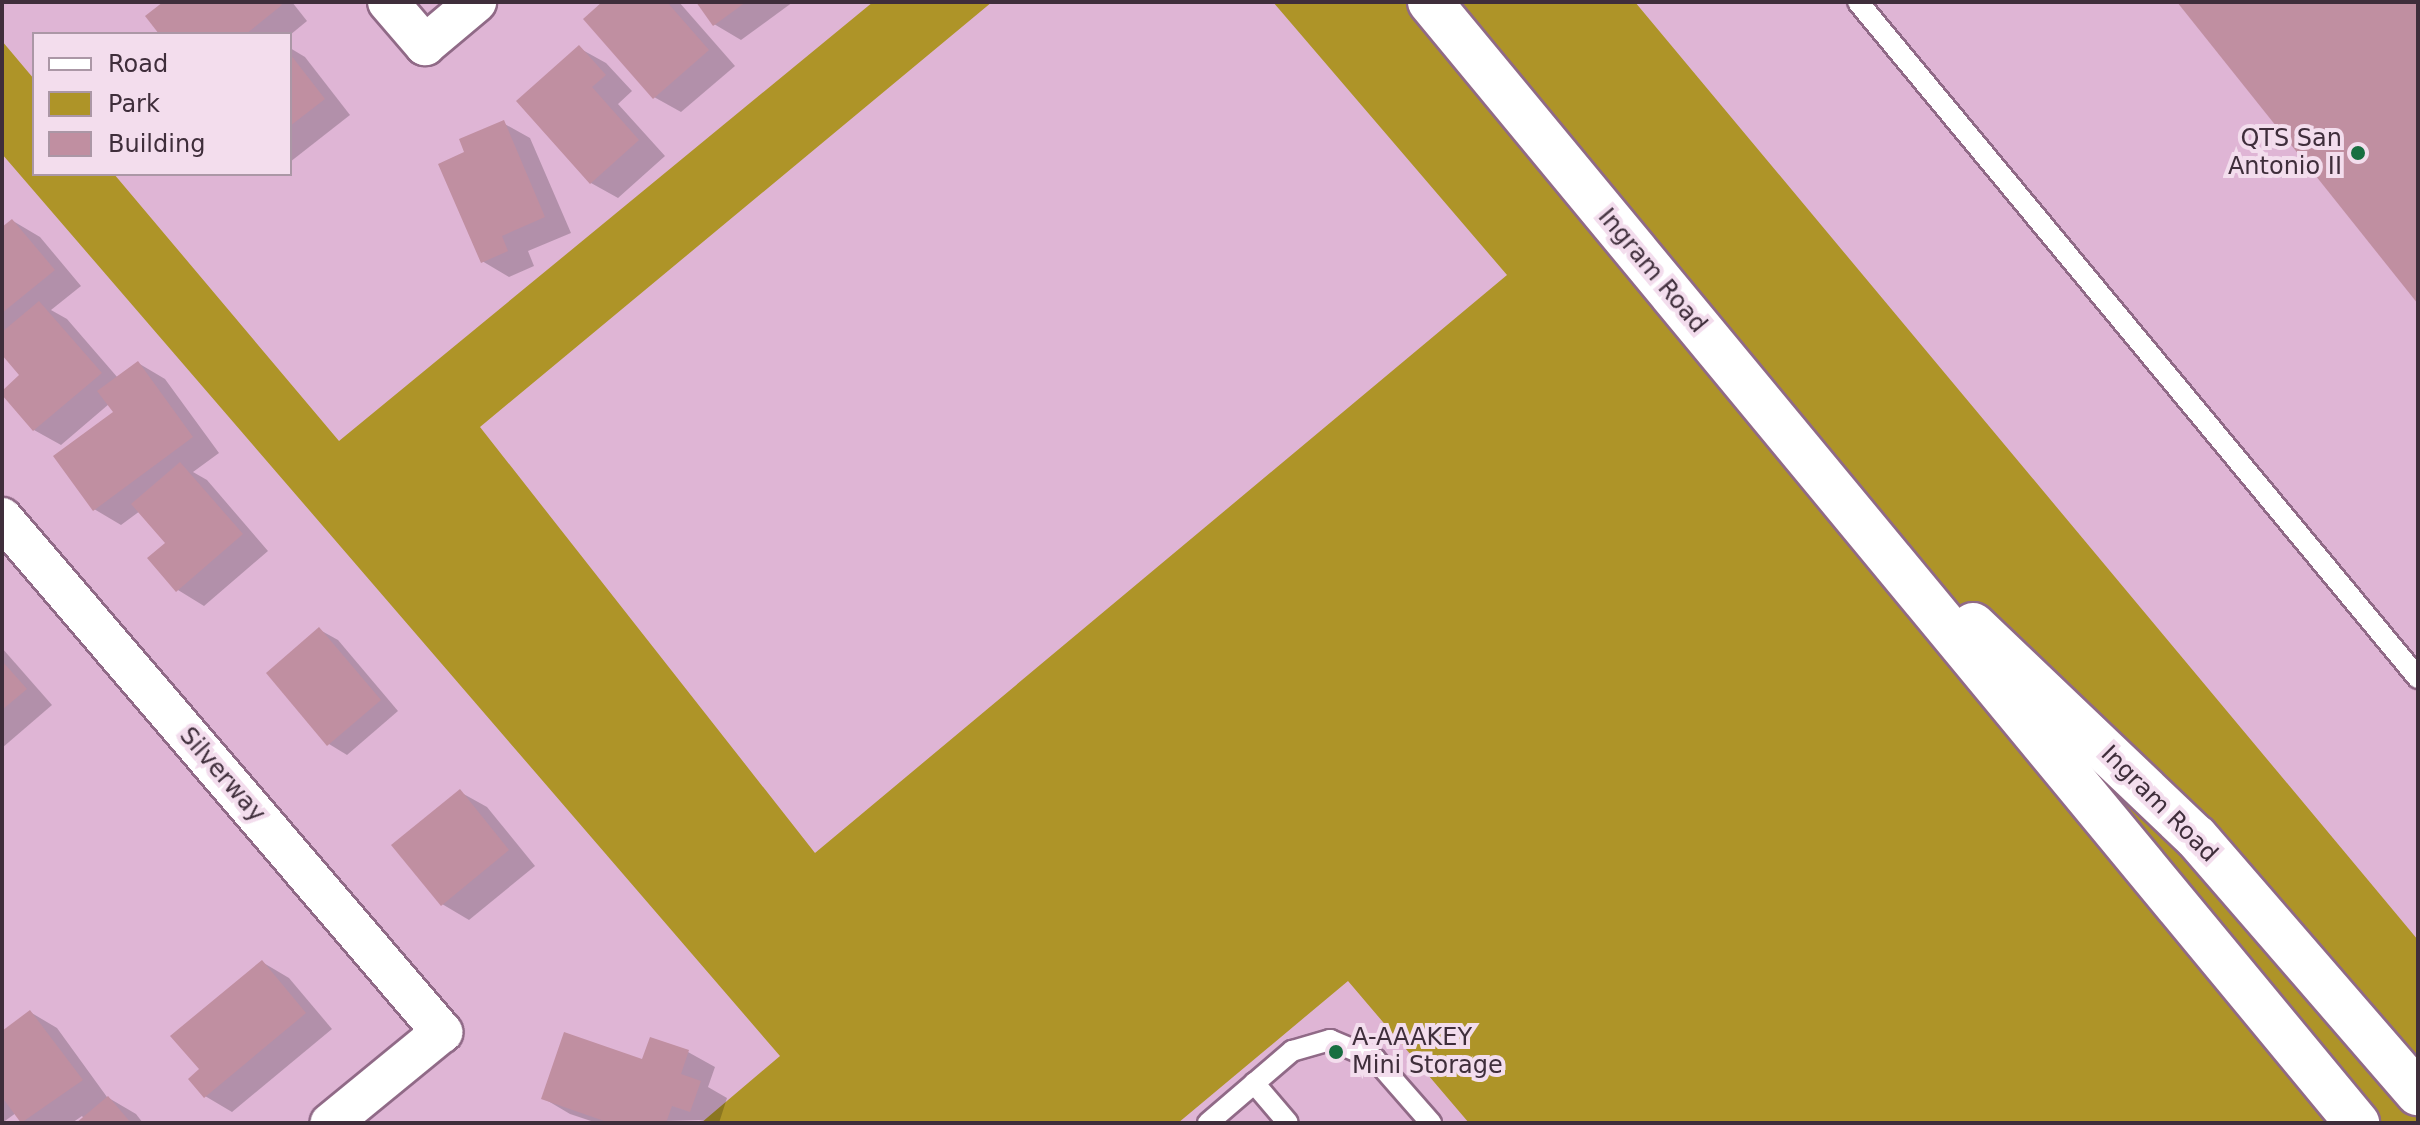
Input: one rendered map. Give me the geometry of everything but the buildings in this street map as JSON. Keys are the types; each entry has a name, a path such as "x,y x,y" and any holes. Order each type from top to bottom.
{"street":[{"path":"388,2 425,45 476,2"},
{"name":"Ingram Road","path":"1430,2 2357,1123"},
{"name":"Silverway","path":"2,518 442,1032 331,1123"},
{"name":"Ingram Road","path":"1874,540 2010,659 2196,837 2418,1093"}],"lane":[{"path":"1858,2 2418,678"},
{"path":"1208,1123 1292,1051 1330,1040 1375,1059 1431,1123"},
{"path":"1254,1083 1288,1123"}],"green space":[{"path":"873,2 992,2 480,427 815,853 1507,275 1273,2 1635,2 2418,940 2418,1123 1469,1123 1348,981 1178,1123 701,1123 780,1056 2,154 2,41 32,77 32,176 116,176 339,441"}],"place":[{"name":"QTS San Antonio II","path":"2358,153"},
{"name":"A-AAAKEY Mini Storage","path":"1336,1052"}]}
